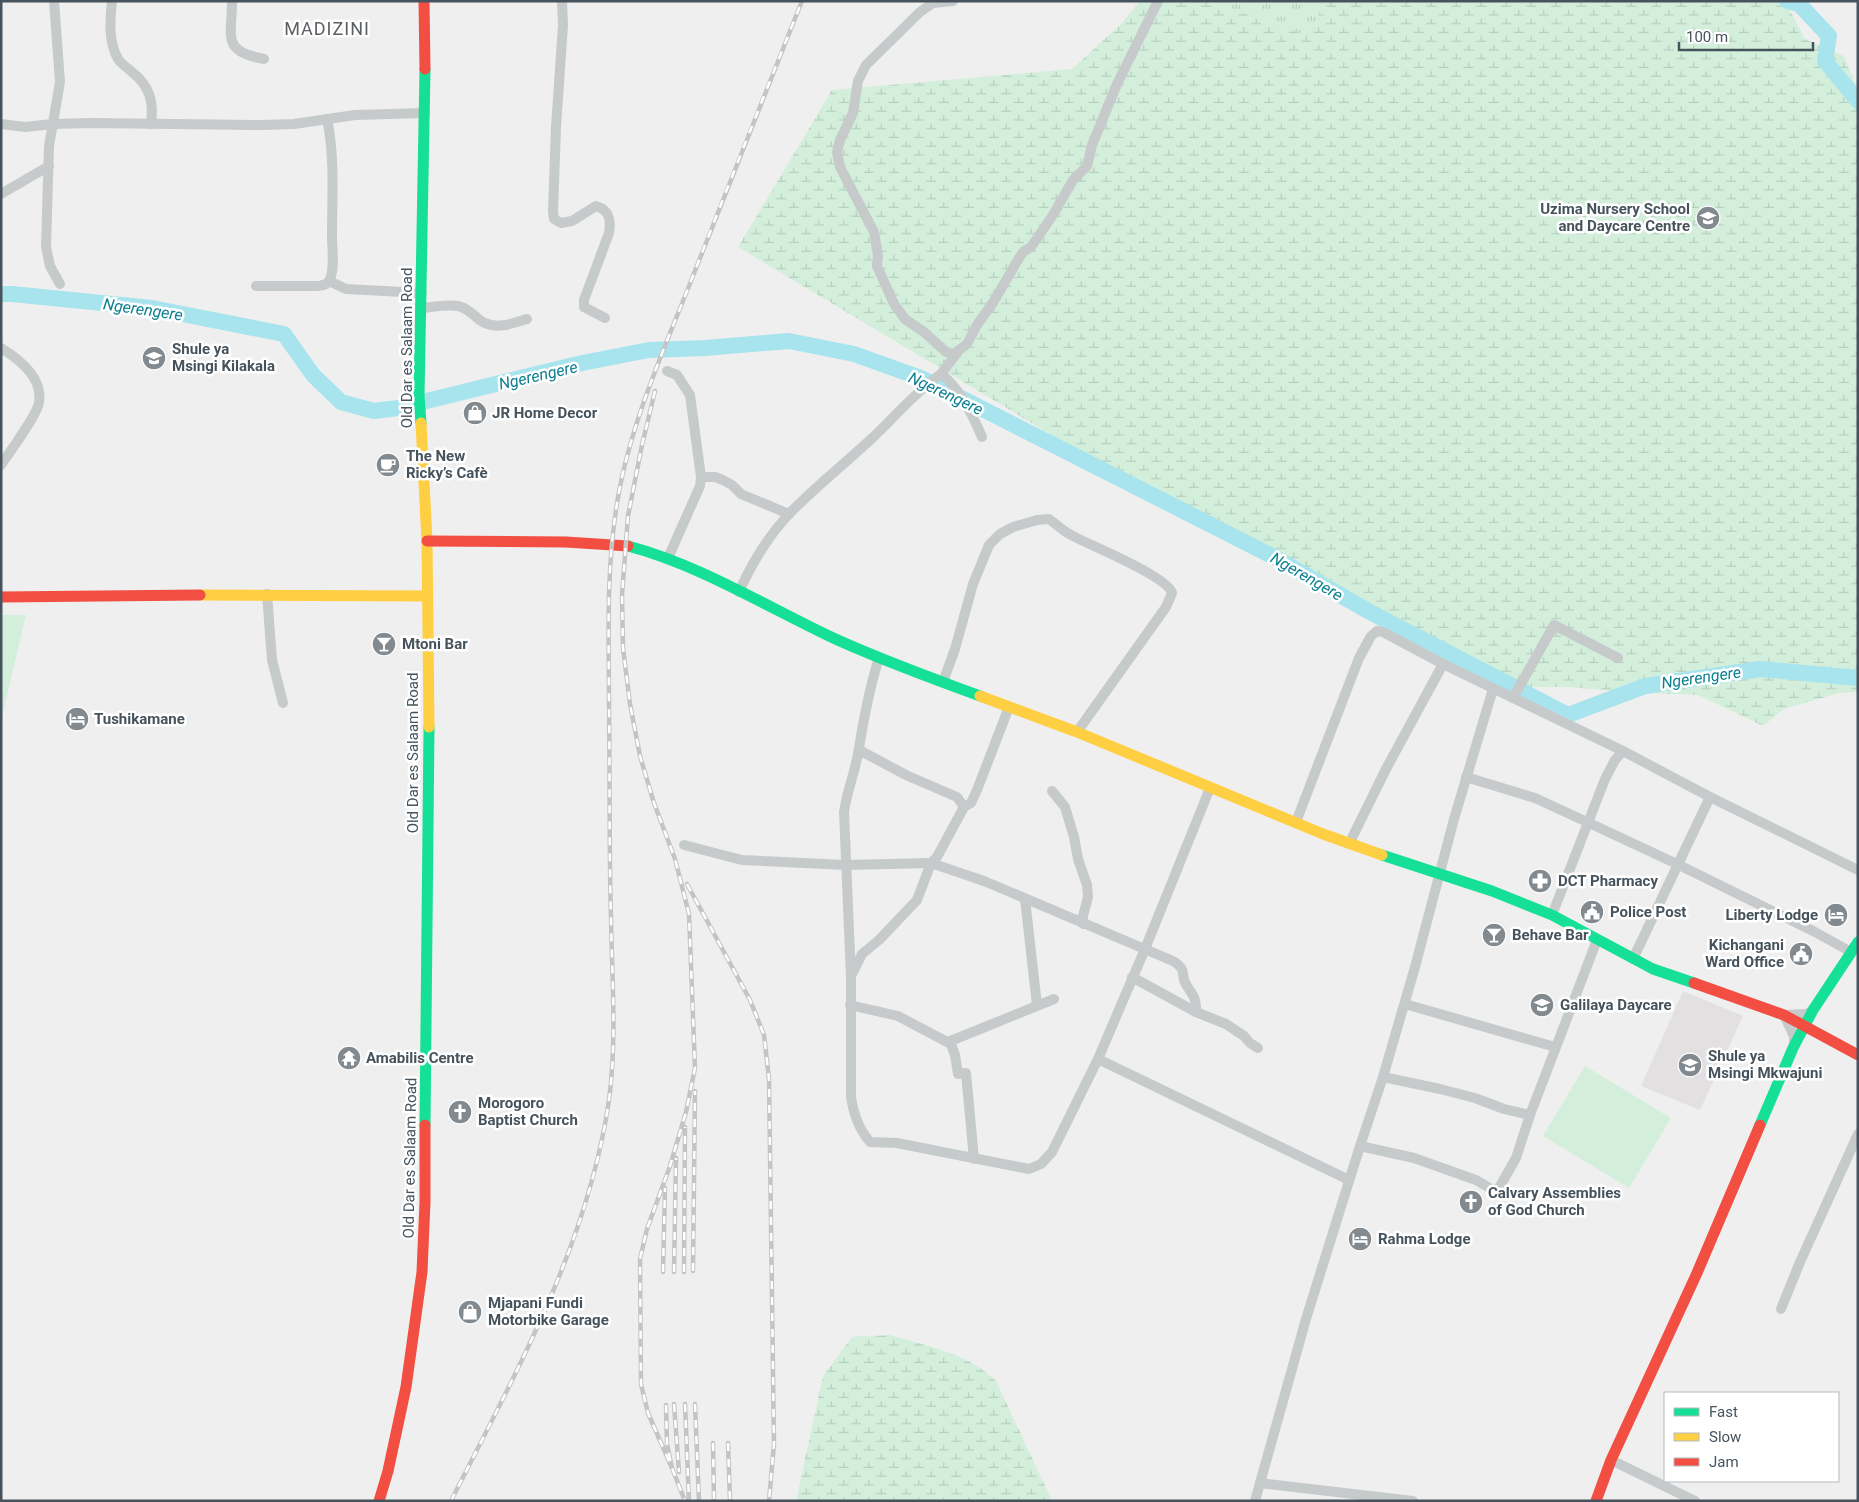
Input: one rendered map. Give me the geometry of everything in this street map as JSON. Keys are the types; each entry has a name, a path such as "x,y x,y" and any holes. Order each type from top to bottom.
{"street":[{"path":"112,1 110,22 115,53 120,61 146,86 151,101 151,124"},
{"path":"232,1 231,43 238,50 249,56 264,59"},
{"name":"Old Dar es Salaam Road","path":"379,1501 388,1471 406,1387 423,1255 426,1202 429,743 427,541 419,396 425,113 424,1"},
{"path":"562,1 563,25 552,211 554,219 561,223 572,221 596,206 602,208 607,213 611,222 609,234 584,300 584,307 605,318"},
{"path":"954,1 933,3 920,12 866,64 858,81 853,113 840,140 837,152 840,167 874,232 878,256 877,266 894,304 905,319 924,332 944,350 952,354 957,353"},
{"path":"739,592 764,546 789,514 915,397 924,385 941,374 957,353 967,344 1023,252 1031,247 1053,215 1073,180 1087,166 1092,145 1117,84 1158,1"},
{"path":"51,3 60,82 52,124 48,166 49,188 46,247 50,266 60,284"},
{"path":"1,124 26,127 52,124 280,125 369,114 425,113"},
{"path":"256,286 318,286 325,285 329,281 332,256 332,181 330,133 327,119"},
{"path":"1,194 48,166"},
{"path":"31,177 49,188"},
{"path":"329,281 346,288 422,293"},
{"path":"422,308 458,306 470,311 480,320 494,325 509,325 527,319"},
{"path":"1,348 18,360 34,376 39,402 32,417 1,465"},
{"path":"667,371 677,375 690,395 701,477 700,486 668,558"},
{"path":"941,374 968,406 982,437"},
{"path":"701,477 715,477 732,484 741,494 789,514"},
{"path":"943,682 955,649 972,584 989,545 1000,534 1012,527 1048,519 1069,534 1133,565 1167,585 1172,593 1166,607 1077,732"},
{"path":"427,541 566,542 625,545 668,558 831,637 880,658 1077,732 1349,844 1492,890 1552,915 1653,969 1784,1015 1858,1055"},
{"path":"268,594 272,660 283,703"},
{"path":"1,597 268,594 427,596"},
{"path":"1513,698 1554,625 1618,658"},
{"path":"1296,822 1359,658 1371,636 1377,631 1383,632 1493,689 1623,751 1710,797 1858,870"},
{"path":"880,658 870,687 862,724 859,750 847,792 844,812 851,977 852,1106 856,1122 870,1142 897,1143 1029,1169 1041,1164 1052,1152 1098,1059 1210,788"},
{"path":"1349,844 1386,769 1443,664"},
{"path":"1255,1501 1291,1368 1349,1180 1384,1077 1466,777 1493,689"},
{"path":"851,977 862,954 879,940 917,900 932,863 938,857 964,806 971,804 1009,707"},
{"path":"859,750 908,776 957,797 964,806"},
{"path":"1552,915 1605,779 1615,760 1623,751"},
{"path":"1466,777 1535,798 1677,864 1815,932 1851,952"},
{"path":"1052,791 1065,807 1078,859 1087,885 1088,897 1083,916 1084,924"},
{"path":"1633,959 1710,797"},
{"path":"684,846 742,860 846,865 932,863 984,881 1181,966 1185,984 1195,998 1196,1012"},
{"path":"1025,899 1037,1005"},
{"path":"1360,1146 1414,1158 1476,1180 1493,1190 1497,1190 1511,1169 1597,940"},
{"path":"1596,1501 1611,1460 1697,1272 1804,1026 1858,942"},
{"path":"1132,977 1196,1012 1226,1024 1258,1048"},
{"path":"948,1042 1054,999"},
{"path":"1405,1004 1555,1048"},
{"path":"850,1005 898,1016 950,1044 955,1055 958,1074 966,1073 974,1158"},
{"path":"1784,1015 1806,1014 1813,1010"},
{"path":"1784,1015 1794,1036 1794,1048"},
{"path":"1098,1059 1349,1180"},
{"path":"1384,1077 1475,1098 1504,1109 1530,1115"},
{"path":"1782,1309 1804,1253 1858,1134"},
{"path":"1611,1460 1695,1501"},
{"path":"1260,1483 1413,1501"}],"shaded area":[{"path":"1683,991 1743,1016 1700,1110 1641,1086"}],"green space":[{"path":"1140,1 1785,1 1805,39 1844,56 1858,90 1858,692 1839,693 1784,709 1763,726 1698,695 1625,692 1569,687 1485,687 1150,494 738,247 832,90 1072,69 1122,23"},
{"path":"1209,1 1323,1 1311,37"},
{"path":"1,615 26,615 1,721"},
{"path":"1585,1066 1671,1118 1629,1188 1543,1136"},
{"path":"890,1335 960,1357 985,1371 996,1381 1052,1501 796,1501 823,1376 852,1337"}],"waterway":[{"path":"1787,1 1799,4 1829,36 1825,61 1858,101"},
{"name":"Ngerengere","path":"1,294 152,308 284,334 313,375 341,402 374,411 398,408 582,363 649,350 705,348 789,341 854,354 921,378 963,399 1276,558 1368,611 1568,715 1645,686 1760,669 1858,678"}],"railway":[{"path":"451,1501 524,1356 567,1257 585,1206 599,1154 609,1100 613,1055 609,608 613,534 621,481 636,425 656,369 802,1"},
{"path":"655,391 628,516 622,595 623,648 630,704 640,756 654,803 675,859 689,914 695,1068 686,1112 670,1166 647,1229 640,1259 641,1384 648,1413 672,1468"},
{"path":"687,884 750,1000 764,1035 769,1079 774,1444 769,1501"},
{"path":"693,1271 695,1091"},
{"path":"684,1272 685,1127"},
{"path":"674,1272 676,1158"},
{"path":"663,1272 665,1188"},
{"path":"674,1404 679,1472"},
{"path":"685,1404 689,1501"},
{"path":"695,1404 699,1501"},
{"path":"666,1405 667,1444 672,1468 685,1501"},
{"path":"713,1443 714,1501"},
{"path":"728,1443 730,1501"}],"traffic: fast":[{"path":"421,423 419,396 425,69"},
{"path":"628,546 705,574 829,636 904,668 980,696"},
{"path":"425,1125 429,727"},
{"path":"1382,855 1492,891 1552,915 1653,969 1694,983"},
{"path":"1760,1125 1793,1048 1813,1010 1858,942"}],"traffic: slow":[{"path":"421,423 427,541 429,727"},
{"path":"200,595 427,596"},
{"path":"980,696 1077,732 1323,834 1382,855"}],"traffic: jam":[{"path":"424,1 425,69"},
{"path":"427,541 566,542 628,546"},
{"path":"1,597 200,595"},
{"path":"1694,983 1784,1015 1858,1055"},
{"path":"379,1501 388,1471 406,1387 422,1272 425,1202 425,1125"},
{"path":"1596,1501 1611,1460 1697,1273 1760,1125"}],"place":[{"name":"Uzima Nursery School and Daycare Centre","path":"1708,218"},
{"name":"Shule ya Msingi Kilakala","path":"154,358"},
{"name":"JR Home Decor","path":"475,413"},
{"name":"The New Ricky’s Cafè","path":"388,465"},
{"name":"Mtoni Bar","path":"384,644"},
{"name":"Tushikamane","path":"77,719"},
{"name":"DCT Pharmacy","path":"1540,881"},
{"name":"Police Post","path":"1592,912"},
{"name":"Liberty Lodge","path":"1836,915"},
{"name":"Behave Bar","path":"1494,935"},
{"name":"Kichangani Ward Office","path":"1801,954"},
{"name":"Galilaya Daycare","path":"1542,1005"},
{"name":"Amabilis Centre","path":"349,1058"},
{"name":"Shule ya Msingi Mkwajuni","path":"1690,1065"},
{"name":"Morogoro Baptist Church","path":"460,1112"},
{"name":"Calvary Assemblies of God Church","path":"1471,1202"},
{"name":"Rahma Lodge","path":"1360,1239"},
{"name":"Mjapani Fundi Motorbike Garage","path":"470,1312"}],"district":[{"name":"MADIZINI","path":"327,29"}]}
